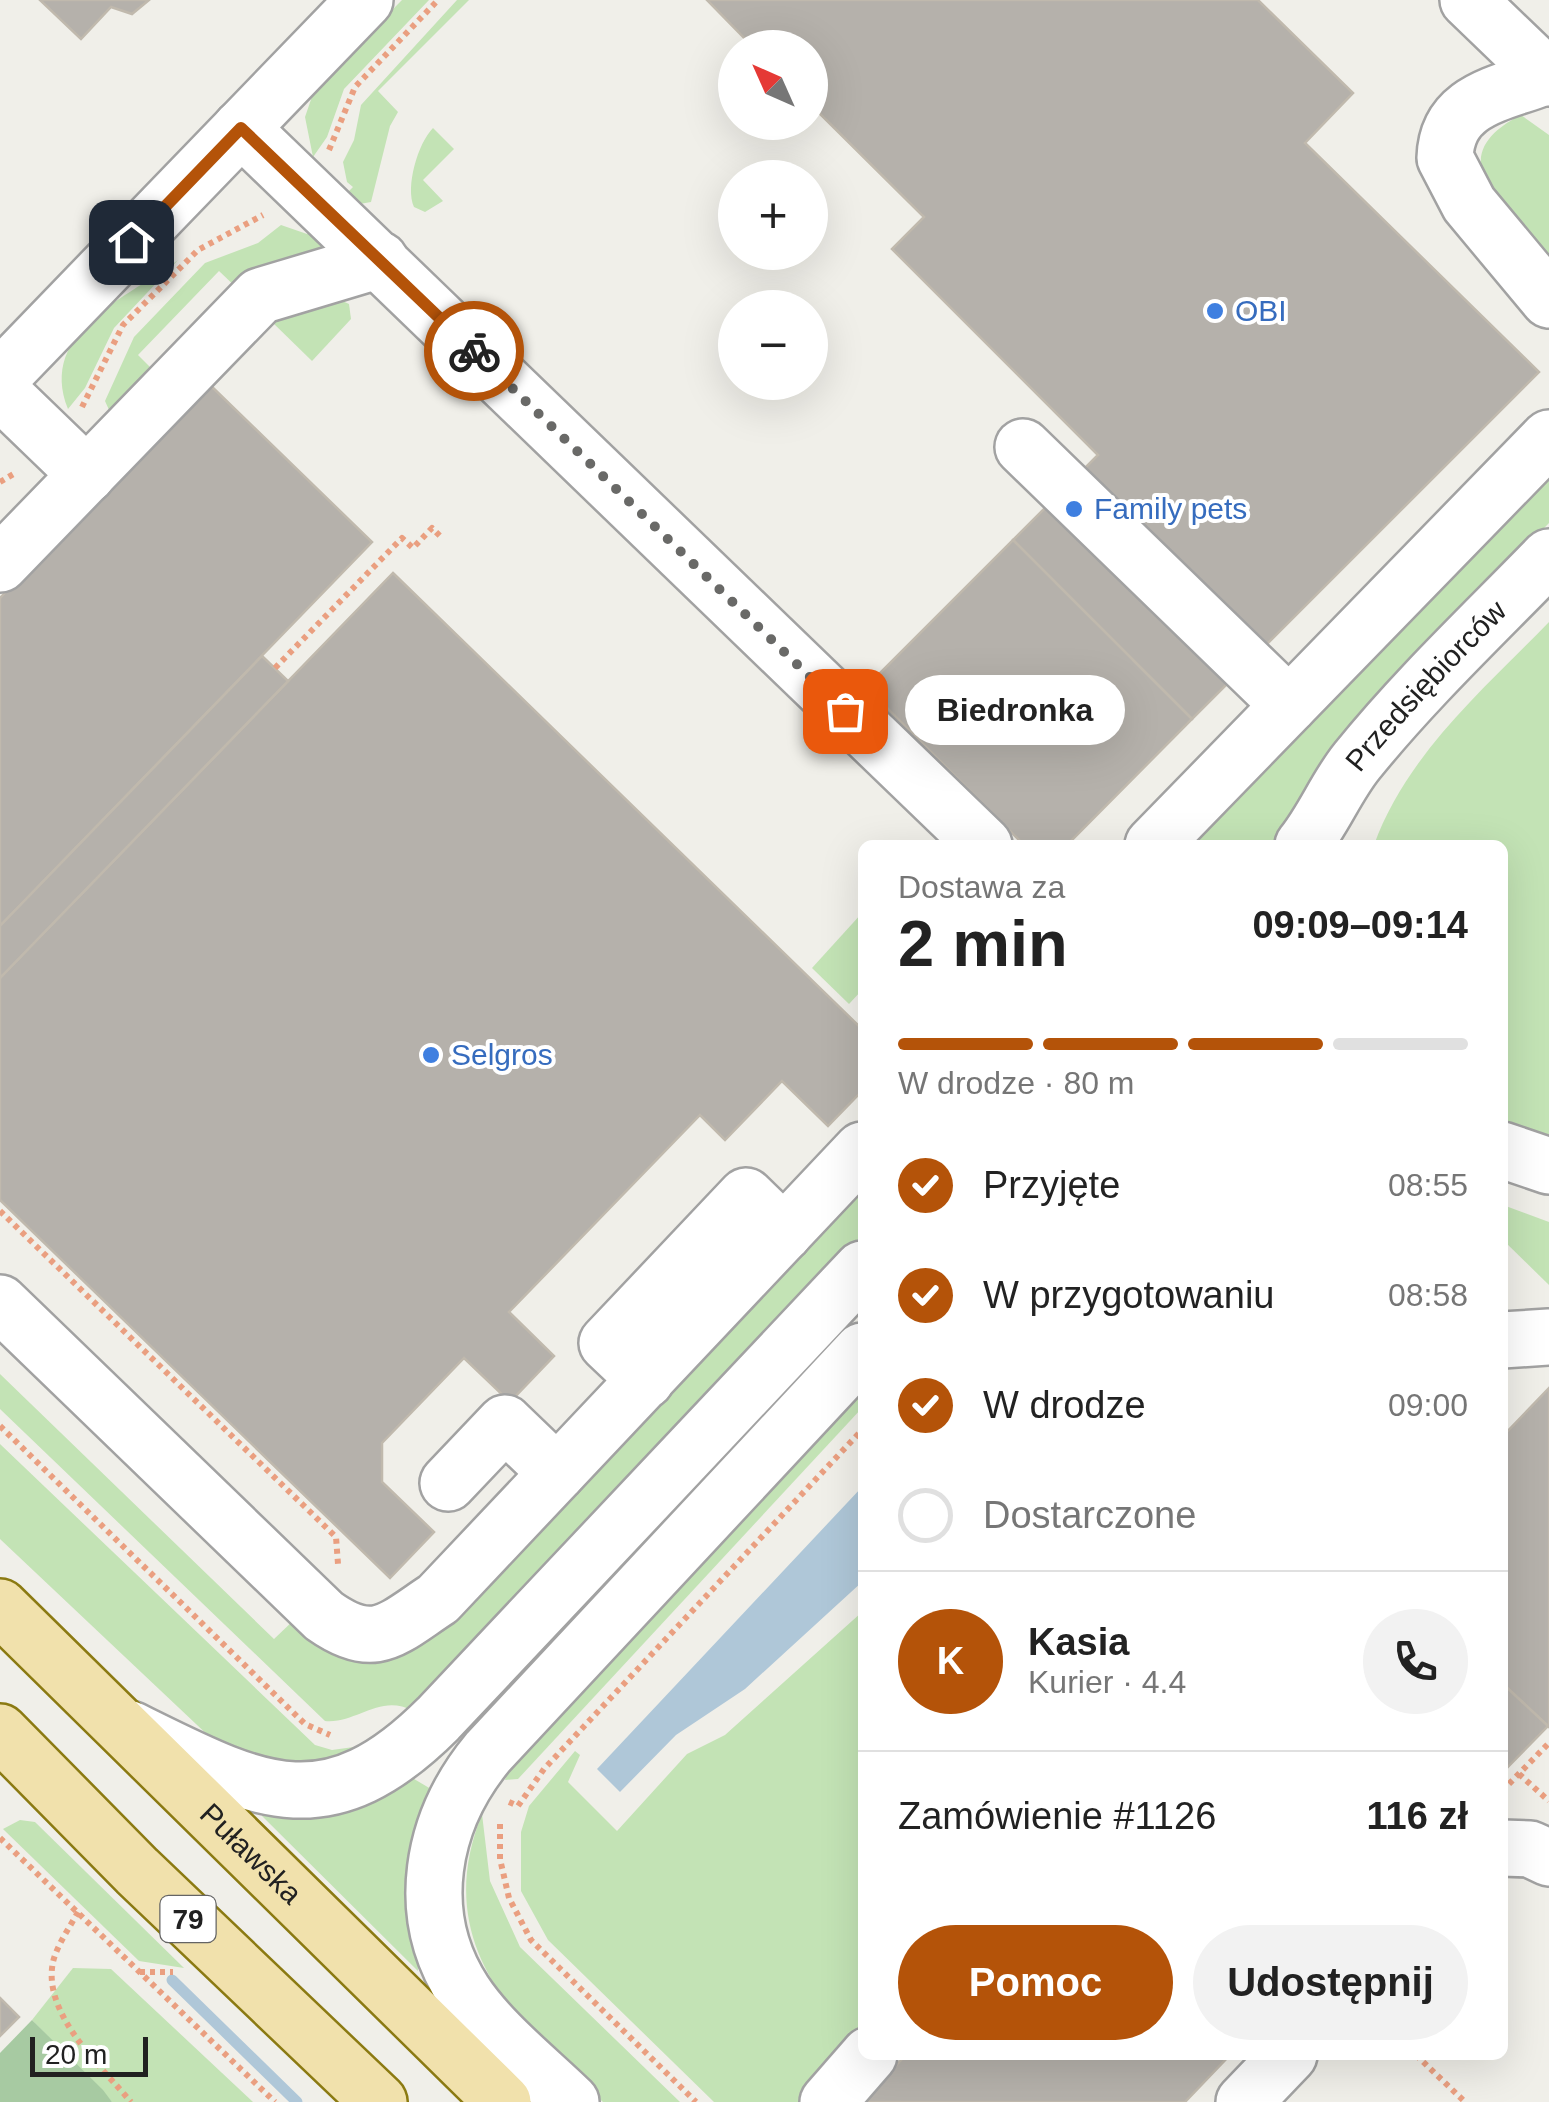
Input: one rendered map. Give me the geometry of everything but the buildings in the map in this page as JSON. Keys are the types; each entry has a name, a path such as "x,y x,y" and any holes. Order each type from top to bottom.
{"main road":[{"name":"Puławska","path":"0,1607 503,2102"},
{"name":"79","path":"0,1732 137,1871 380,2102"}],"street":[{"path":"0,378 365,0"},
{"path":"1449,0 1468,47 1472,102 1445,144 1450,175 1469,204 1549,300"},
{"path":"1468,0 1548,77 1472,102"},
{"path":"241,128 979,840"},
{"path":"0,564 260,296 380,260"},
{"path":"0,391 87,474"},
{"path":"1158,840 1549,438"},
{"path":"1023,447 1289,705"},
{"name":"Przedsiębiorców","path":"1314,839 1352,766 1385,726 1549,557"},
{"path":"1508,1152 1549,1166"},
{"path":"0,1303 324,1616 343,1630 362,1637 381,1635 438,1599 858,1154"},
{"path":"118,1724 227,1777 258,1786 301,1791 337,1787 378,1771 438,1718 858,1273"},
{"path":"1508,1339 1549,1336"},
{"path":"571,2102 486,2018 465,1994 448,1962 432,1891 438,1840 452,1804 488,1752 858,1355"},
{"path":"448,1482 505,1423 557,1473"},
{"path":"1508,1848 1530,1849 1549,1858"},
{"path":"828,2102 865,2060"},
{"path":"1244,2102 1285,2060"}],"path":[{"path":"327,152 355,86 438,0"},
{"path":"71,420 88,398 124,325 198,250 269,210"},
{"path":"275,668 402,538 413,548 432,528 442,538"},
{"path":"0,1211 336,1536 343,1630"},
{"path":"0,1426 305,1724 334,1736"},
{"path":"696,2102 531,1940 509,1898 500,1859 508,1801 518,1806 544,1769 858,1434"},
{"path":"1508,1785 1549,1743"},
{"path":"1519,1774 1549,1801"},
{"path":"0,1838 274,2102"},
{"path":"78,1912 53,1961 54,1997 78,2038 131,2102"},
{"path":"1421,2060 1465,2102"}],"green space":[{"path":"402,0 429,0 344,89 327,137 313,157 305,117 315,88"},
{"path":"457,0 469,0 378,91 398,112 390,126 371,202 354,205 344,196 353,187 347,182 343,162 354,140 361,105"},
{"path":"1521,115 1549,135 1549,262 1482,170 1486,143"},
{"path":"433,128 454,149 423,180 443,201 425,212 414,207 412,177 422,144"},
{"path":"281,225 307,234 316,226 326,247 323,257 240,291 219,271 138,355 158,375 114,421 105,401 134,337 205,263 258,243"},
{"path":"178,260 114,328 85,388 68,409 62,381 65,358 77,337 93,319"},
{"path":"338,299 349,304 351,319 312,361 270,320"},
{"path":"1549,472 1549,523 1379,699 1282,840 1194,840"},
{"path":"1549,622 1549,1143 1508,1126 1508,840 1376,840 1406,781 1473,698"},
{"path":"858,917 858,994 849,1004 812,968"},
{"path":"858,1187 858,1252 413,1711 390,1705 325,1721 0,1409 0,1374 274,1639 295,1619 347,1654"},
{"path":"1508,1207 1549,1222 1549,1285 1508,1245"},
{"path":"858,1392 858,1412 518,1779 505,1780 509,1765"},
{"path":"0,1444 315,1745 332,1750 361,1746 362,1756 270,1767 214,1741 0,1539"},
{"path":"858,1616 858,2047 806,2102 714,2102 548,1940 521,1891 521,1832 529,1806 575,1751 580,1755 568,1782 617,1831 687,1754 725,1735"},
{"path":"409,1776 431,1789 415,1831 418,1971 262,1816 265,1807"},
{"path":"482,1814 490,1881 520,1947 680,2102 603,2102 512,2010 490,1977 474,1941 467,1903 469,1860"},
{"path":"20,1820 35,1822 184,1968 139,1961 3,1829"},
{"path":"73,1968 111,1969 253,2102 112,2102 32,2020"},
{"path":"32,2020 112,2102 0,2102 0,2053"}],"water":[{"path":"858,1491 858,1586 745,1689 676,1735 620,1792 597,1769"}],"waterway":[{"path":"172,1980 297,2102"}],"way so far":[{"path":"474,351 845,711"}],"place":[{"name":"OBI","path":"1215,311"},
{"name":"Family pets","path":"1074,509"},
{"name":"Biedronka","path":"845,711"},
{"name":"Selgros","path":"431,1055"}],"route":[{"path":"131,242 241,128 474,351"}]}
